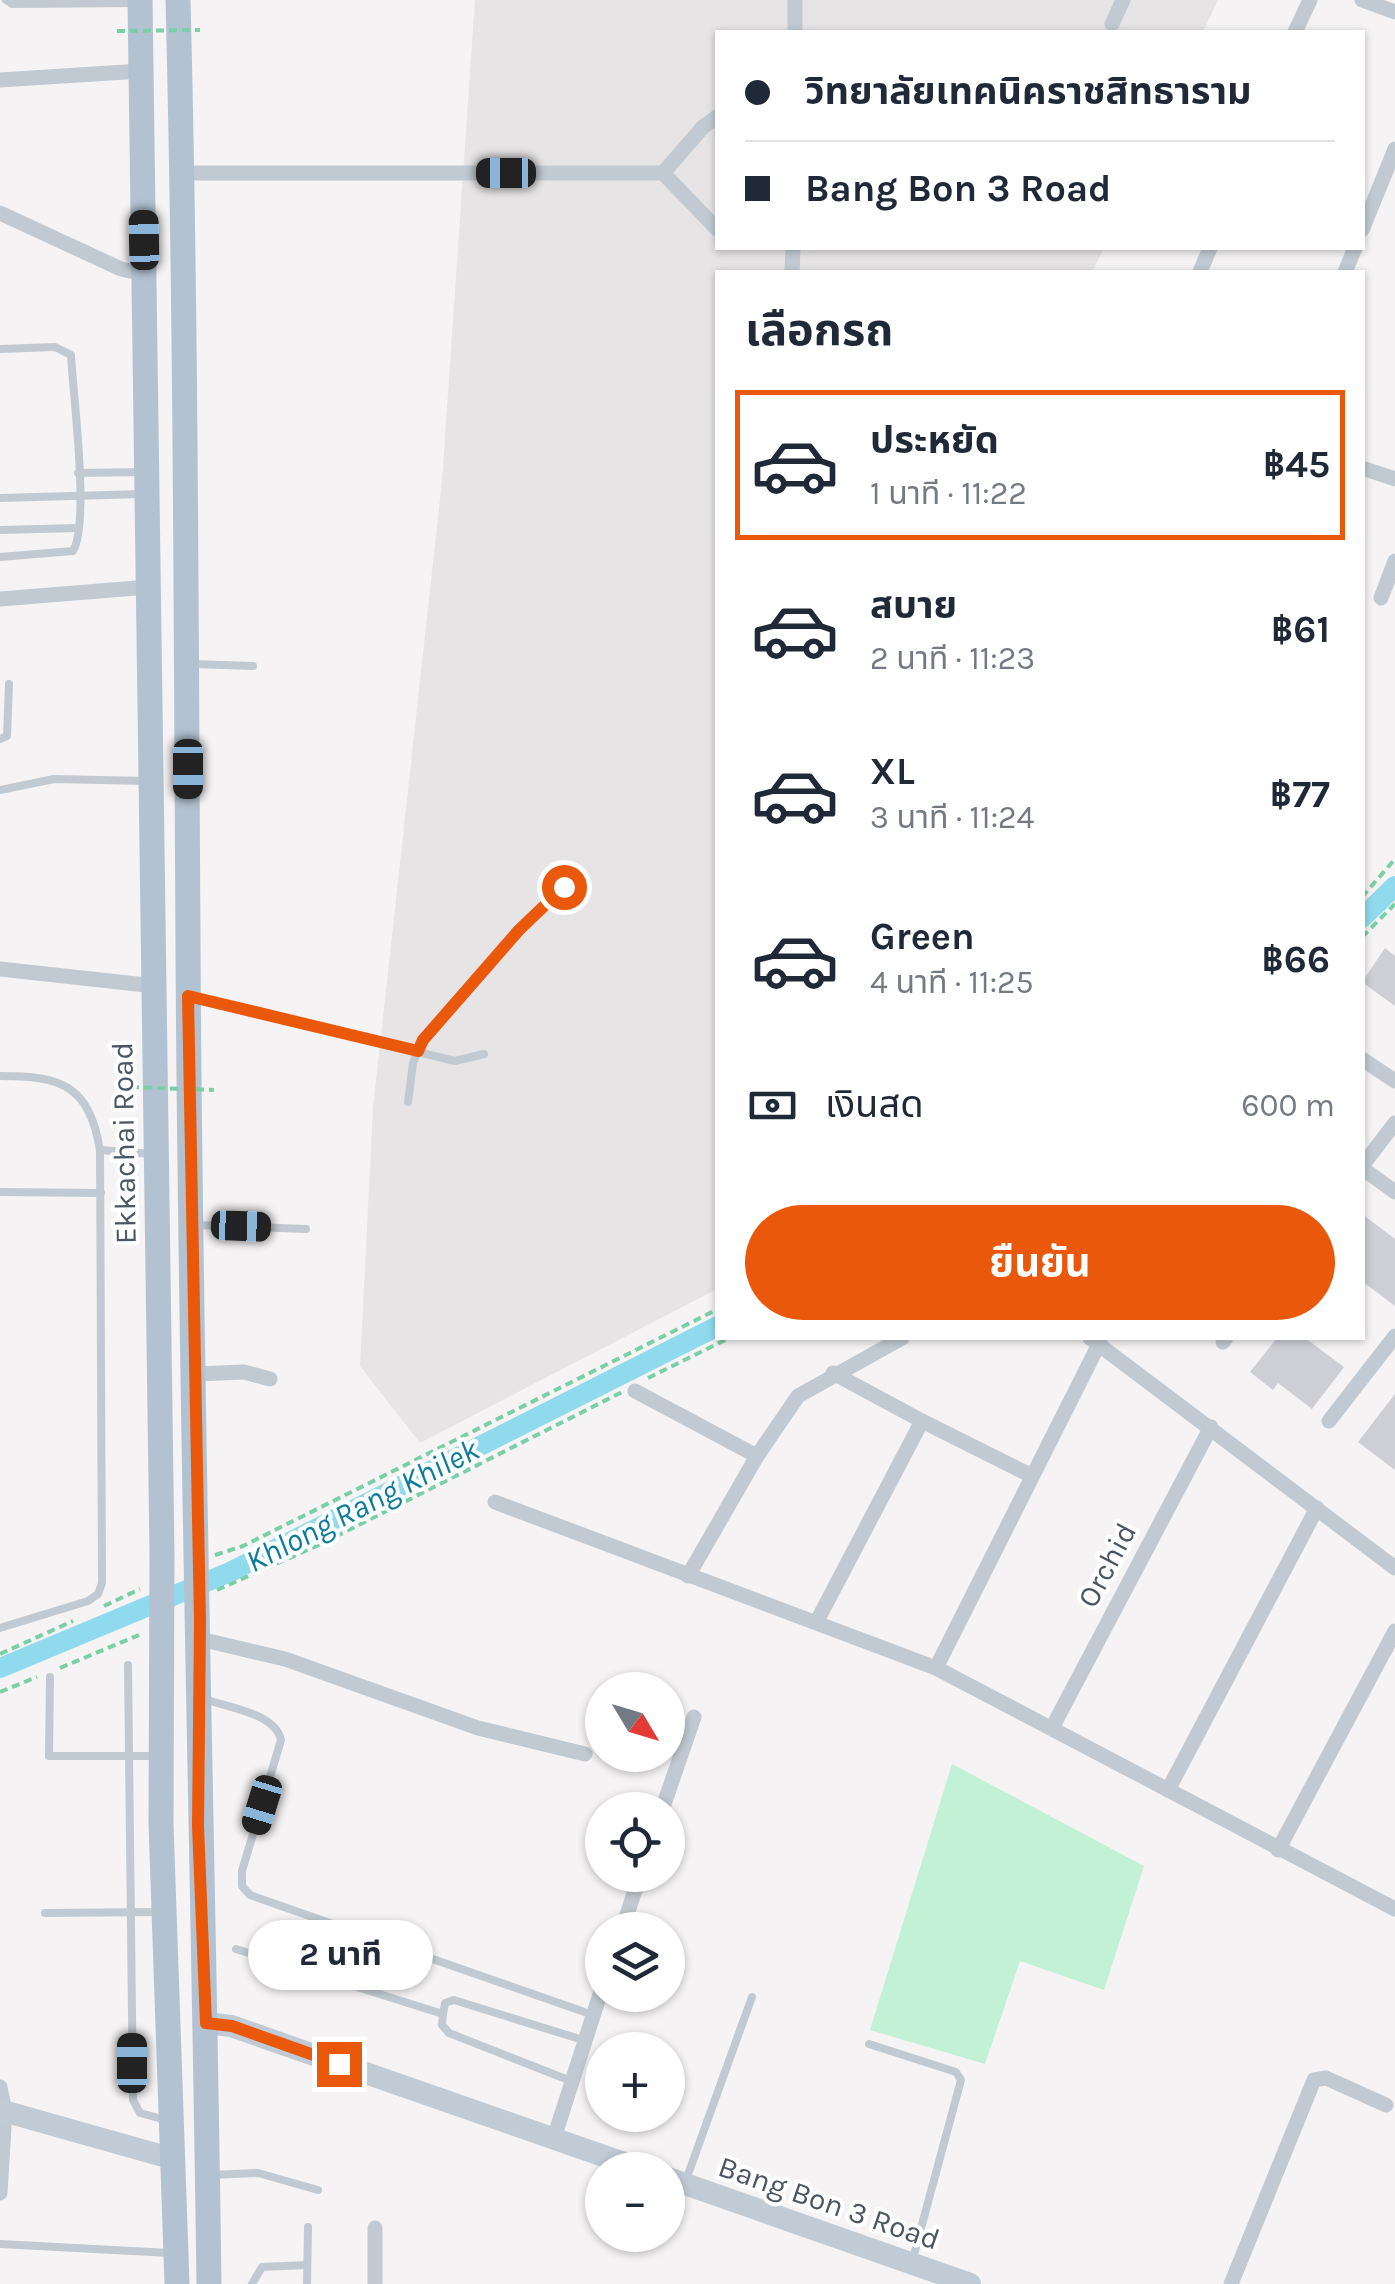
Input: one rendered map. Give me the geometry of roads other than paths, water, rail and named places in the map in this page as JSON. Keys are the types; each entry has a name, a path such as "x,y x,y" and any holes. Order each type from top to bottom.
{"main road":[{"path":"178,0 188,996 196,1374 205,1550 198,1826 206,2023 209,2284"},
{"name":"Ekkachai Road","path":"140,2 162,1554 152,1627 161,1756 171,2021 170,2158 178,2284"},
{"path":"171,2021 232,2026 593,2152"},
{"path":"2,2110 170,2158"},
{"name":"Bang Bon 3 Road","path":"685,2184 970,2284"}],"street":[{"path":"795,0 795,30"},
{"path":"1112,24 1124,0"},
{"path":"1296,30 1310,0"},
{"path":"1362,0 1395,12"},
{"path":"0,80 141,71"},
{"path":"663,173 702,126 715,118"},
{"path":"1365,223 1395,148"},
{"path":"182,173 663,173 715,227"},
{"path":"0,214 121,269 144,274"},
{"path":"1365,469 1395,479"},
{"path":"1381,598 1395,561"},
{"path":"0,599 148,588"},
{"path":"0,969 154,986"},
{"path":"1365,1061 1395,1081"},
{"path":"1365,1163 1395,1123"},
{"path":"1365,1169 1395,1192"},
{"path":"1329,1421 1395,1336"},
{"path":"688,1576 757,1456 798,1396 898,1340"},
{"path":"936,1668 1095,1340 1395,1568"},
{"path":"196,1374 244,1372 270,1379"},
{"path":"833,1373 1030,1476"},
{"path":"633,1388 757,1456"},
{"path":"816,1620 922,1421"},
{"name":"Orchid","path":"1052,1728 1211,1427"},
{"path":"495,1502 936,1668 1395,1909"},
{"path":"1168,1790 1317,1508"},
{"path":"200,1630 478,1728 584,1754"},
{"path":"1278,1850 1395,1632"},
{"path":"668,1792 694,1717"},
{"path":"589,2032 595,2012"},
{"path":"554,2138 585,2044"},
{"path":"1230,2284 1314,2080 1326,2078 1386,2104"},
{"path":"0,2087 0,2193"},
{"path":"375,2228 375,2284"}],"lane":[{"path":"6,0 12,4 140,2"},
{"path":"0,349 55,346 71,356 80,497 78,543 66,555 0,556"},
{"path":"78,474 147,483"},
{"path":"0,498 80,497 147,483"},
{"path":"0,530 78,528"},
{"path":"187,664 252,666"},
{"path":"0,739 7,736 11,726 10,684"},
{"path":"0,790 54,779 152,781"},
{"path":"408,1102 423,1040 519,930 564,887"},
{"path":"188,996 456,1061 484,1054"},
{"path":"0,1076 46,1076 62,1081 96,1124 101,1193 102,1583 98,1594 88,1601 0,1628"},
{"path":"100,1150 156,1154"},
{"path":"0,1192 101,1193"},
{"path":"193,1225 306,1229"},
{"path":"160,1374 196,1374"},
{"path":"128,1665 133,2100 140,2113 170,2122"},
{"path":"52,1673 49,1756 161,1756"},
{"path":"200,1698 268,1720 278,1729 281,1740 242,1871 242,1886 250,1895 594,2015"},
{"path":"45,1913 164,1912"},
{"path":"236,1949 443,2014"},
{"path":"685,2159 752,1997"},
{"path":"571,2081 449,2033 442,2024 445,2003 454,2000 585,2041"},
{"path":"869,2044 956,2072 961,2080 911,2263"},
{"path":"207,2175 258,2173 318,2190"},
{"path":"307,2284 308,2227"},
{"path":"0,2244 177,2253"},
{"path":"252,2284 262,2267 307,2265"}],"waterway":[{"name":"Khlong Rang Khilek","path":"1365,915 1395,886"},
{"name":"Khlong Rang Khilek","path":"0,1668 230,1572 715,1328"}]}
